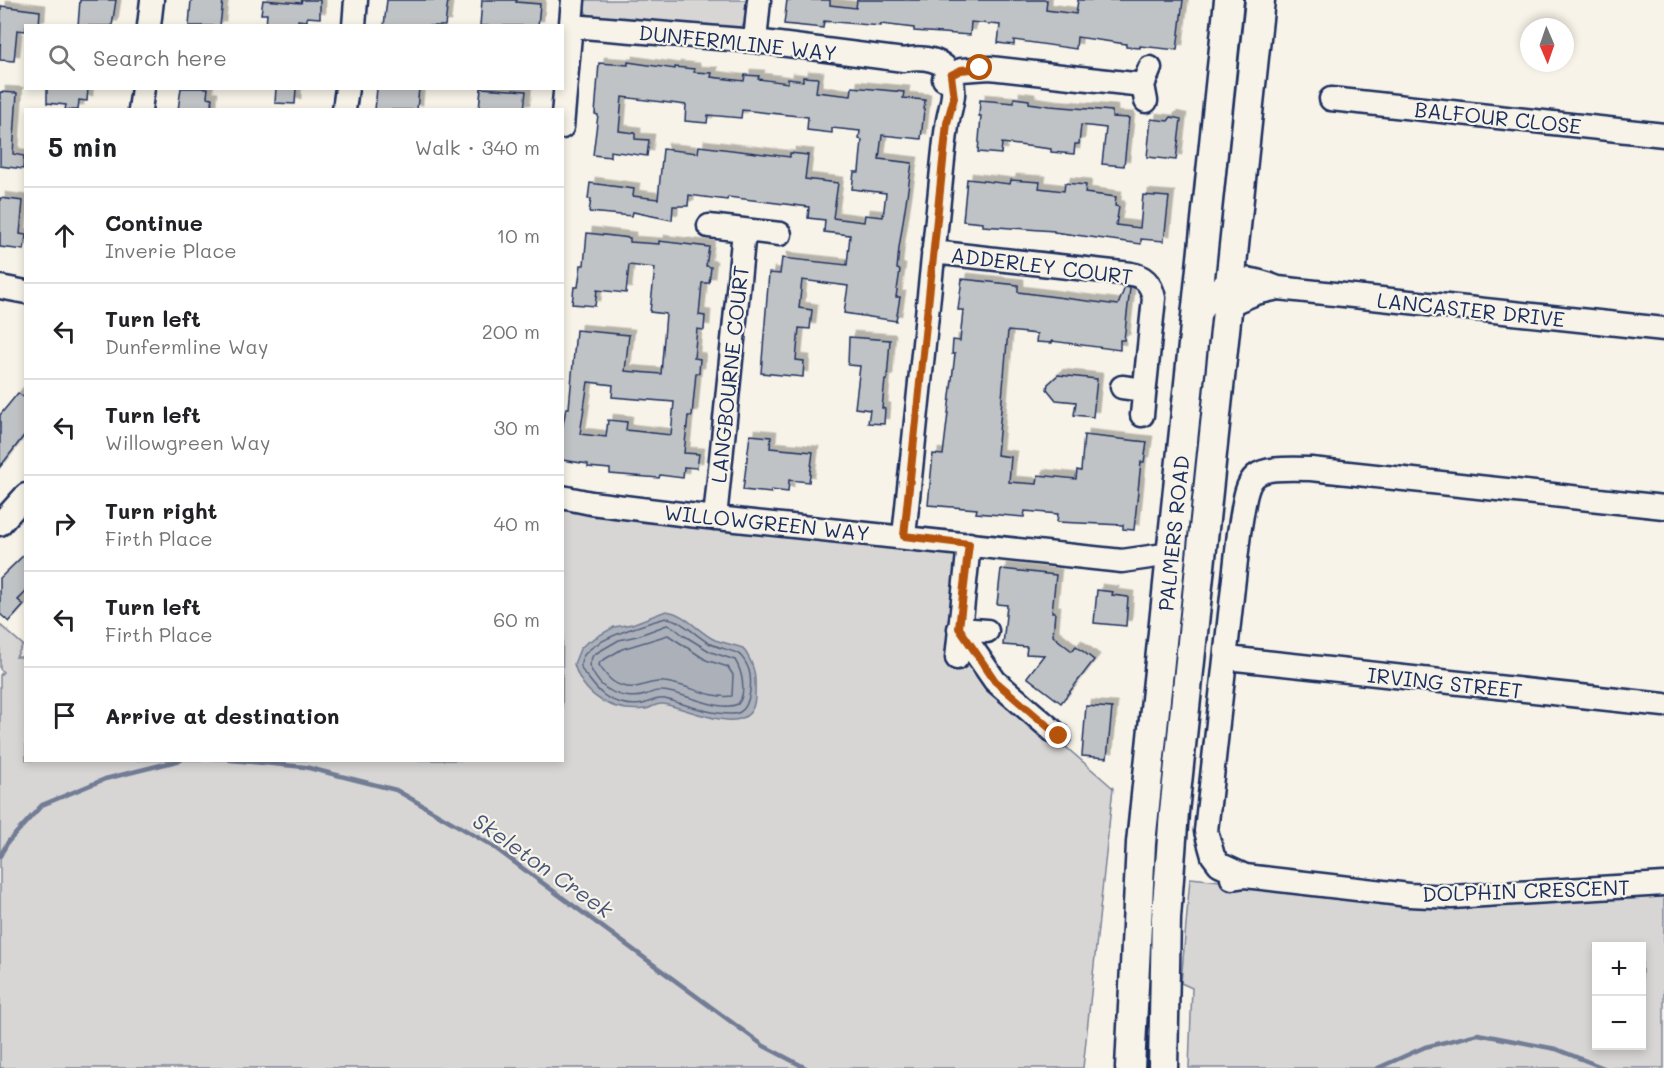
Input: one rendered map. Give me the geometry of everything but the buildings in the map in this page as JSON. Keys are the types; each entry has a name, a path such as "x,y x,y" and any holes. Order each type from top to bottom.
{"main road":[{"name":"PALMERS ROAD","path":"1130,1068 1141,843 1230,0"},
{"name":"PALMERS ROAD","path":"1163,1068 1169,868 1260,0"}],"street":[{"path":"150,24 152,0"},
{"path":"354,24 356,0"},
{"path":"564,108 573,0"},
{"path":"755,41 759,0"},
{"name":"DUNFERMLINE WAY","path":"571,26 755,41 904,60 933,69 947,77"},
{"path":"904,536 947,123 954,98 947,77 961,70 990,68 1146,85"},
{"path":"140,108 142,90"},
{"path":"344,108 347,90"},
{"name":"BALFOUR CLOSE","path":"1331,99 1664,135"},
{"path":"709,226 780,234"},
{"name":"LANGBOURNE COURT","path":"715,518 744,231"},
{"name":"ADDERLEY COURT","path":"933,252 1142,277 1150,286 1154,298 1142,415"},
{"name":"LANCASTER DRIVE","path":"1229,293 1249,279 1278,288 1664,329"},
{"path":"0,287 24,292"},
{"path":"1196,318 1217,289 1229,293"},
{"path":"1122,387 1144,390"},
{"name":"DOLPHIN CRESCENT","path":"1664,507 1311,469 1276,468 1266,470 1254,477 1247,487 1239,534 1206,831 1213,856 1219,864 1245,876 1409,895 1452,897 1664,884"},
{"path":"0,524 24,497"},
{"name":"WILLOWGREEN WAY","path":"564,497 591,503 715,518 904,536 1170,567"},
{"name":"WILLOWGREEN WAY","path":"564,504 591,503"},
{"path":"957,658 969,544"},
{"path":"959,628 987,631"},
{"path":"959,628 995,681 1059,736"},
{"name":"IRVING STREET","path":"1227,658 1664,705"}],"shaded area":[{"path":"582,0 751,0 745,22 734,31 591,17 586,13"},
{"path":"564,508 954,553 957,556 964,648 998,688 1113,788 1083,1068 0,1068 0,675 3,672 0,669 0,625 23,645 16,657 24,657 24,762 564,762"},
{"path":"1190,878 1252,884 1664,888 1664,1068 1189,1068 1192,988 1181,983"}],"water":[{"path":"666,611 679,615 715,640 743,648 755,676 755,696 752,710 743,718 717,719 662,704 645,709 621,708 600,700 584,685 574,664 580,649 586,643 614,627 632,624"}],"waterway":[{"name":"Skeleton Creek","path":"0,856 8,842 42,805 105,779 173,762"},
{"name":"Skeleton Creek","path":"251,762 305,767 396,790 491,845 764,1046 806,1068"},
{"name":"Skeleton Creek","path":"1378,1068 1425,1047 1478,1034 1556,1049 1604,1068"}],"route":[{"path":"980,68 961,70 951,75 954,98 947,123 904,536 969,544 959,628 995,681 1059,736"}]}
